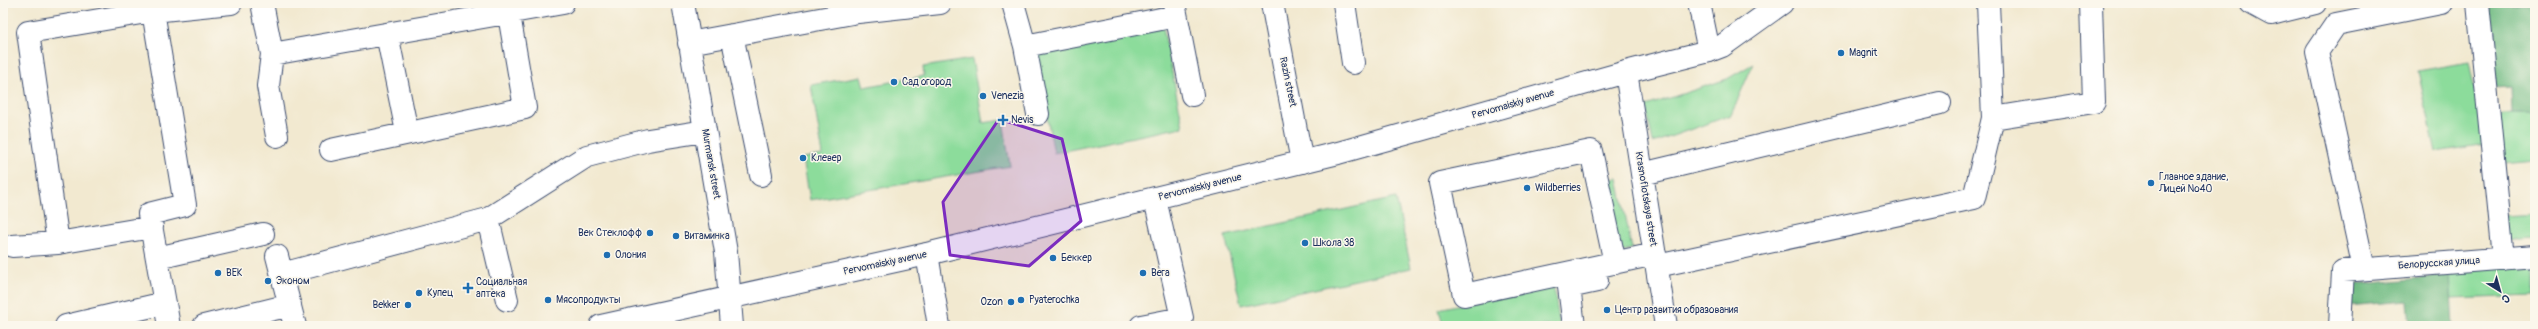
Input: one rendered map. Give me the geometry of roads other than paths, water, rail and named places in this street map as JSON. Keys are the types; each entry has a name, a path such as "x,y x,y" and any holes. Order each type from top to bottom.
{"main road":[{"path":"58,243 28,32 153,11 231,3"},
{"path":"262,3 272,54 268,86 277,136"},
{"path":"272,54 387,34 508,8 563,3"},
{"name":"Murmansk street","path":"682,3 705,131 732,297 732,326"},
{"path":"688,43 860,8 940,3"},
{"path":"1013,3 1025,46 1038,114"},
{"name":"Razin street","path":"1272,3 1302,162"},
{"path":"1344,3 1354,62"},
{"path":"1699,3 1709,51"},
{"name":"Pervomaiskiy avenue","path":"601,326 927,254 1338,153 1626,72 1709,51 1722,46 1782,3"},
{"path":"1615,270 1591,151 1440,183 1464,294 1615,270 1656,260 1974,198 1994,118 1988,3"},
{"path":"1994,118 2094,102 2091,3"},
{"path":"2251,3 2271,14 2315,3"},
{"path":"2364,269 2317,52 2336,24 2416,5 2441,3"},
{"path":"2478,3 2503,259"},
{"path":"331,150 407,132 525,108 508,8"},
{"path":"1025,46 1175,10 1192,96"},
{"path":"153,11 185,205 150,214 169,326"},
{"path":"387,34 407,132"},
{"path":"732,35 761,175"},
{"name":"Krasnoflotskaya street","path":"1626,72 1666,326"},
{"path":"1642,174 1940,103"},
{"path":"295,326 279,265 488,219 587,156 648,140 705,131"},
{"path":"1142,326 1178,322 1155,198"},
{"path":"488,219 507,300"},
{"path":"12,246 58,243 152,227"},
{"path":"157,258 263,234"},
{"path":"927,254 939,326"},
{"name":"Белорусская улица","path":"2340,326 2343,271 2535,256"},
{"path":"1574,326 1568,286 1615,270"},
{"path":"66,326 165,302"},
{"path":"204,326 290,305"}],"place":[{"name":"Magnit","path":"1841,53"},
{"name":"Сад огород","path":"894,82"},
{"name":"Venezia","path":"983,96"},
{"name":"Nevis","path":"1003,120"},
{"name":"Клевер","path":"803,158"},
{"name":"Главное здание, Лицей №40","path":"2151,183"},
{"name":"Wildberries","path":"1527,188"},
{"name":"Век Стеклофф","path":"650,233"},
{"name":"Витаминка","path":"676,236"},
{"name":"Школа 38","path":"1305,243"},
{"name":"Олония","path":"607,255"},
{"name":"Беккер","path":"1053,258"},
{"name":"ВЕК","path":"218,273"},
{"name":"Вега","path":"1143,273"},
{"name":"Эконом","path":"268,281"},
{"name":"Социальная аптека","path":"468,288"},
{"name":"Купец","path":"419,293"},
{"name":"Мясопродукты","path":"548,300"},
{"name":"Pyaterochka","path":"1021,300"},
{"name":"Ozon","path":"1011,302"},
{"name":"Bekker","path":"408,305"},
{"name":"Центр развития образования","path":"1607,310"}]}
